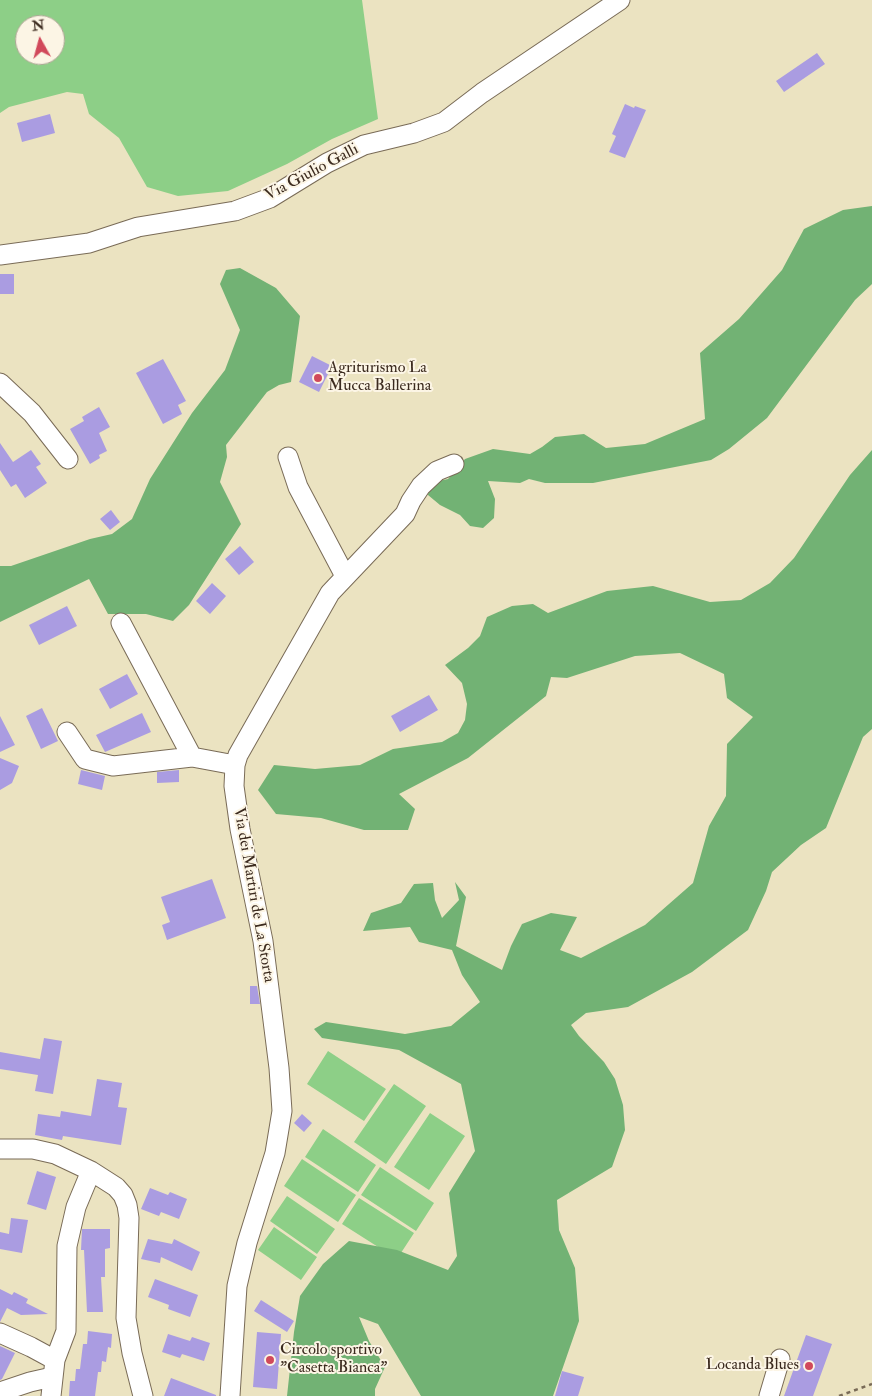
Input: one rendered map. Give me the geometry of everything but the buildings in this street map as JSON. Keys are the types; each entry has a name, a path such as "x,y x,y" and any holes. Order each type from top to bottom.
{"street":[{"name":"Via Giulio Galli","path":"0,255 90,243 138,227 235,211 270,198 327,163 364,145 414,133 444,122 482,93 620,0"},
{"path":"0,383 32,414 68,459"},
{"path":"288,456 298,487 345,576"},
{"name":"Via dei Martiri de La Storta","path":"230,1396 237,1286 247,1243 275,1153 282,1111 279,1068 263,941 240,829 234,786 235,766 241,747 278,686 330,593 405,514 421,486 437,471 454,464"},
{"path":"121,623 192,757"},
{"path":"67,732 85,759 113,766 192,757 235,766"},
{"path":"0,1149 24,1148 55,1154 91,1171 116,1187 122,1195 127,1205 129,1232 126,1318 132,1353 143,1396"},
{"path":"51,1396 54,1369 66,1331 66,1264 71,1226 76,1207 91,1171"},
{"path":"0,1333 31,1347 54,1369"},
{"path":"769,1396 780,1359"},
{"path":"0,1392 30,1382 54,1369"}],"path":[{"path":"838,1396 872,1384"}],"green space":[{"path":"0,0 362,0 378,119 332,139 287,164 228,191 178,196 147,187 119,138 89,114 83,94 67,92 9,107 0,113"},
{"path":"872,206 872,284 855,300 767,418 729,449 711,460 593,483 545,483 529,479 520,483 488,481 495,499 494,518 483,528 470,526 460,515 440,505 428,495 429,483 448,479 465,459 493,449 530,454 555,437 584,434 606,448 645,444 705,419 700,353 739,319 782,270 804,229 843,210"},
{"path":"240,268 276,288 300,316 291,382 279,385 267,392 226,445 227,457 220,482 241,524 189,605 173,621 146,614 108,614 89,579 0,622 0,566 11,566 90,539 112,534 132,519 150,479 192,413 225,370 240,330 220,284 226,270"},
{"path":"872,450 872,729 863,737 826,828 801,845 772,872 766,891 748,930 692,972 628,1007 586,1013 571,1025 604,1062 615,1079 623,1105 625,1130 612,1167 557,1200 559,1230 575,1268 579,1321 553,1396 421,1396 378,1324 359,1317 369,1341 385,1367 375,1389 375,1396 287,1396 300,1296 323,1264 349,1241 397,1250 448,1270 457,1256 449,1193 475,1151 461,1084 399,1050 322,1038 314,1029 326,1022 405,1034 451,1026 480,1002 462,975 452,950 419,942 410,927 363,931 371,913 401,903 414,884 433,883 435,900 442,918 459,900 455,882 466,897 456,946 502,970 522,924 551,913 577,917 560,950 581,958 645,925 693,883 709,826 726,796 727,744 753,717 727,698 724,674 680,653 635,656 567,678 551,677 546,696 468,758 399,794 415,809 408,830 364,830 321,818 276,814 258,790 274,765 315,769 360,765 393,749 442,742 458,733 465,720 467,704 462,683 445,665 468,648 480,636 487,617 512,606 533,604 548,613 607,591 653,586 710,602 741,600 770,583 794,558 850,475"},
{"path":"328,1051 386,1089 364,1121 307,1084"},
{"path":"394,1084 426,1106 386,1164 354,1142"},
{"path":"430,1113 465,1136 429,1190 394,1167"},
{"path":"323,1129 376,1165 358,1192 305,1157"},
{"path":"302,1159 356,1195 338,1222 284,1186"},
{"path":"380,1167 434,1203 416,1231 361,1195"},
{"path":"287,1196 335,1229 317,1254 270,1221"},
{"path":"359,1198 414,1233 397,1259 342,1224"},
{"path":"274,1227 317,1257 301,1280 258,1250"}],"place":[{"name":"Agriturismo La Mucca Ballerina","path":"318,378"},
{"name":"Circolo sportivo \"Casetta Bianca\"","path":"270,1360"},
{"name":"Locanda Blues","path":"809,1366"}]}
